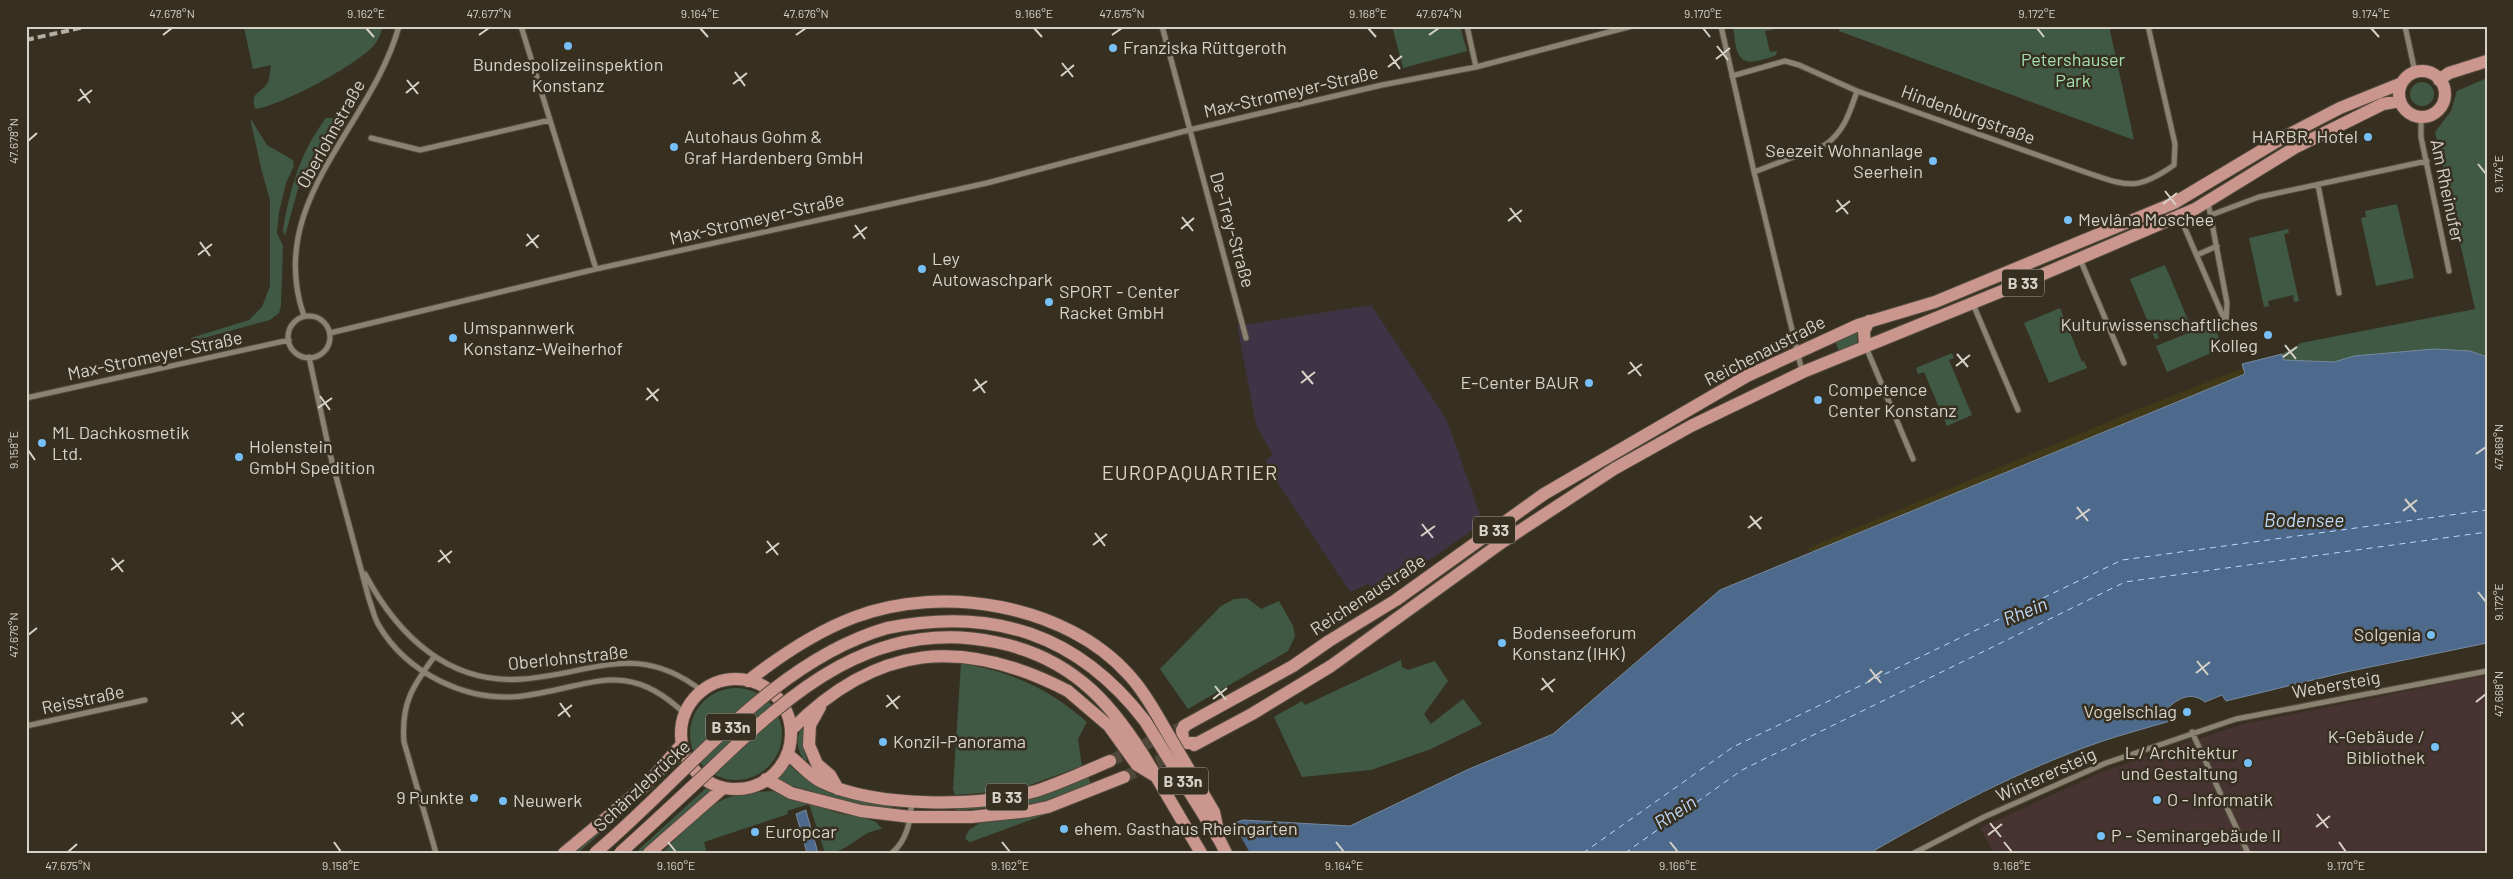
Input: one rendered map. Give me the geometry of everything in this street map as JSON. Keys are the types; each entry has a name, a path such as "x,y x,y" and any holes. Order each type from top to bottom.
{"main road":[{"path":"2439,80 2449,73 2487,61"},
{"path":"2415,72 2430,73 2439,80 2444,96 2440,107 2432,114 2421,117 2406,110 2400,101 2402,83 2415,72"},
{"name":"Reichenaustraße","path":"2400,101 2383,104 2296,147 2208,202 2179,216 2080,259 1803,372 1691,426 1614,469 1501,543 1331,666 1252,714 1196,744 1186,743 1183,740 1182,730 1185,725 1301,661 1328,641 1396,600 1521,509 1586,467 1680,417 1747,376 1797,351 1869,321 1935,302 2174,203 2286,136 2340,108 2402,83"},
{"path":"1865,347 1864,332 1869,321"},
{"name":"B 33n","path":"748,681 799,644 855,616 882,609 929,601 984,603 1038,617 1094,646 1128,674 1152,707 1214,812 1220,841"},
{"name":"Schänzlebrücke","path":"595,853 761,699 794,674 838,646 870,632 915,622 944,620 972,621 1022,631 1072,652 1101,672 1125,695 1145,721 1226,853"},
{"name":"Schänzlebrücke","path":"620,853 759,723 796,693 826,673 884,646 914,639 952,636 980,638 1008,644 1040,656 1063,668 1086,684 1106,702 1137,742 1201,853"},
{"name":"B 33n","path":"791,730 823,700 858,677 905,661 936,656 976,658 1011,666 1049,681 1068,691 1091,709 1115,733 1137,764 1157,778"},
{"path":"735,679 748,681 767,689 775,696 788,717 791,730 790,745 782,764 766,780 748,788 722,788 702,777 692,768 682,744 681,730 685,714 693,700 702,691 717,683 735,679"},
{"path":"823,700 810,726 809,745 817,764 830,775 838,789"},
{"path":"564,853 647,784 682,744"},
{"name":"B 33","path":"787,754 820,782 838,789 868,796 912,800 976,801 1005,798 1038,790 1110,761"},
{"path":"1095,790 1100,780 1096,766"},
{"name":"B 33","path":"766,780 781,789 831,805 911,818 970,817 1029,811 1048,807 1124,777"},
{"path":"649,853 722,788"}],"street":[{"name":"Oberlohnstraße","path":"304,316 296,281 296,258 300,234 316,182 343,134 378,79 399,26"},
{"path":"521,26 596,269"},
{"name":"Max-Stromeyer-Straße","path":"1162,26 1189,130"},
{"path":"1467,26 1476,66"},
{"name":"Max-Stromeyer-Straße","path":"330,333 596,269 987,183 1189,130 1382,85 1476,66 1632,26"},
{"path":"1721,26 1754,172 1803,372"},
{"name":"Hindenburgstraße","path":"1732,76 1785,61 1799,65 1857,91 2122,184 2147,182 2174,165 2175,144 2148,26"},
{"path":"2405,26 2415,72"},
{"path":"1754,172 1825,145 1835,138 1850,113 1857,91"},
{"name":"Am Rheinufer","path":"2421,117 2420,129 2450,270"},
{"path":"371,138 420,150 550,120"},
{"name":"De-Trey-Straße","path":"1189,130 1246,338"},
{"path":"2211,215 2259,197 2318,186 2427,161"},
{"path":"2318,186 2340,293"},
{"path":"2179,216 2226,322 2227,303 2208,202"},
{"path":"2197,255 2217,246"},
{"path":"2080,259 2124,363"},
{"path":"1973,303 2018,410"},
{"path":"304,316 321,319 330,333 330,339 325,350 309,357 298,354 289,340 292,325 304,316"},
{"name":"Max-Stromeyer-Straße","path":"26,398 289,340"},
{"path":"1865,347 1913,459"},
{"name":"Oberlohnstraße","path":"309,357 330,454 377,623 397,650 422,673 455,688 499,696 521,696 607,679 628,681 659,692 685,714"},
{"name":"Oberlohnstraße","path":"360,566 376,594 394,619 434,657 470,674 502,680 525,679 608,664 635,664 658,668 686,678 702,691"},
{"path":"434,657 407,699 404,713 404,742 436,853"},
{"name":"Webersteig","path":"2192,732 2236,719 2298,705 2354,697 2487,671"},
{"name":"Reisstraße","path":"26,726 145,700"},
{"path":"2192,732 2248,853"},
{"name":"Winterersteig","path":"1914,853 1984,817 2054,786 2106,764 2192,732"},
{"path":"892,853 904,840 911,818 912,800"}],"shaded area":[{"path":"1371,305 1447,420 1483,523 1377,596 1368,584 1350,592 1267,467 1266,460 1273,454 1257,428 1237,326"},
{"path":"2487,675 2487,853 1994,853 1980,828 2104,771 2243,724"}],"green space":[{"path":"383,26 375,44 337,73 282,100 255,109 255,96 268,82 271,65 253,69 244,27"},
{"path":"1392,26 1460,26 1467,51 1403,68"},
{"path":"1733,26 1774,26 1775,29 1765,31 1770,52 1777,51 1776,55 1757,61 1749,62 1744,60 1740,57 1736,46"},
{"name":"Petershauser Park","path":"1840,26 2109,26 2134,140 1839,31"},
{"path":"2487,78 2487,357 2470,351 2375,354 2334,362 2284,360 2282,354 2301,343 2475,309 2435,132 2451,111 2457,91"},
{"path":"2422,82 2431,85 2434,94 2431,103 2422,106 2413,103 2410,94 2413,85"},
{"path":"250,118 267,145 293,160 294,166 286,183 279,212 277,233 283,246 281,305 279,313 270,320 193,341 191,338 249,320 262,307 270,286 270,200"},
{"path":"326,118 335,118 298,189 285,236 283,230 297,171 309,144"},
{"path":"2397,204 2414,278 2376,286 2361,218 2366,217 2365,211"},
{"path":"2288,229 2289,233 2284,234 2299,301 2294,302 2293,295 2268,301 2269,306 2264,307 2249,238"},
{"path":"2165,265 2188,320 2157,333 2159,338 2155,339 2130,279"},
{"path":"2060,308 2082,362 2084,361 2087,368 2049,383 2024,323"},
{"path":"2213,323 2223,348 2167,372 2156,346"},
{"path":"1857,332 1857,344 1839,351 1835,341"},
{"path":"1952,353 1954,358 1949,360 1972,415 1947,426 1924,372 1918,374 1916,368"},
{"path":"1247,598 1261,609 1279,601 1293,626 1295,636 1288,651 1188,709 1160,669 1221,606 1234,599"},
{"path":"1401,660 1402,667 1408,670 1435,661 1448,681 1424,714 1431,724 1463,699 1482,724 1431,749 1371,770 1302,777 1274,717 1302,701 1305,705"},
{"path":"961,663 997,672 1028,683 1058,699 1087,722 1078,739 1082,766 1016,790 955,795 953,789"},
{"path":"736,688 754,691 769,701 779,716 782,734 779,752 769,767 754,777 736,780 718,777 703,767 693,752 690,734 693,716 703,701 718,691"},
{"path":"802,726 805,728 803,746 807,760 805,762 798,744 798,735"},
{"path":"677,754 681,761 578,853 572,853"},
{"path":"789,765 813,783 825,789 863,802 893,806 892,809 860,805 775,781"},
{"path":"1088,777 1091,783 1052,800 955,811 955,807 1006,802 1023,798"},
{"path":"706,788 712,790 641,853 635,853"},
{"path":"772,791 838,813 865,818 876,822 882,829 866,834 841,850 825,853 809,804 787,811 788,814 704,842 706,850 700,853 662,853 712,806 730,797"},
{"path":"1055,811 973,841 969,842 965,838 969,830 980,823"}],"sand":[{"path":"2243,368 2245,374 1813,552 1806,549 2134,411"}],"water":[{"name":"Bodensee","path":"2434,349 2470,351 2487,357 2487,643 2346,672 2226,701 2222,695 2205,702 2195,697 2185,697 2167,709 2170,721 2100,742 2011,778 1925,822 1870,853 1180,853 1203,835 1243,820 1350,826 1469,769 1553,734 1720,590 2245,374 2242,364 2282,354 2284,360 2334,362 2354,356"},
{"path":"806,810 818,853 807,853 796,814"}],"pier":[{"path":"1232,821 1250,853 1177,853 1201,833"}],"ferry route":[{"path":"1583,853 1733,747 2122,560 2487,510"},
{"path":"1625,853 1742,770 2125,582 2487,532"}],"tunnel":[{"path":"1110,761 1184,726"},
{"path":"1124,777 1194,745"}],"railway":[{"path":"26,40 89,26"}],"place":[{"name":"Bundespolizeiinspektion Konstanz","path":"568,46"},
{"name":"Franziska Rüttgeroth","path":"1113,48"},
{"name":"HARBR. Hotel","path":"2368,137"},
{"name":"Autohaus Gohm & Graf Hardenberg GmbH","path":"674,147"},
{"name":"Seezeit Wohnanlage Seerhein","path":"1933,161"},
{"name":"Mevlâna Moschee","path":"2068,220"},
{"name":"Ley Autowaschpark","path":"922,269"},
{"name":"SPORT - Center Racket GmbH","path":"1049,302"},
{"name":"Kulturwissenschaftliches Kolleg","path":"2268,335"},
{"name":"Umspannwerk Konstanz-Weiherhof","path":"453,338"},
{"name":"E-Center BAUR","path":"1589,383"},
{"name":"Competence Center Konstanz","path":"1818,400"},
{"name":"ML Dachkosmetik Ltd.","path":"42,443"},
{"name":"Holenstein GmbH Spedition","path":"239,457"},
{"name":"Solgenia","path":"2431,635"},
{"name":"Bodenseeforum Konstanz (IHK)","path":"1502,643"},
{"name":"Vogelschlag","path":"2187,712"},
{"name":"Konzil-Panorama","path":"883,742"},
{"name":"K-Gebäude / Bibliothek","path":"2435,747"},
{"name":"L / Architektur und Gestaltung","path":"2248,763"},
{"name":"9 Punkte","path":"474,798"},
{"name":"O - Informatik","path":"2157,800"},
{"name":"Neuwerk","path":"503,801"},
{"name":"ehem. Gasthaus Rheingarten","path":"1064,829"},
{"name":"Europcar","path":"755,832"},
{"name":"P - Seminargebäude II","path":"2101,836"}],"district":[{"name":"EUROPAQUARTIER","path":"1190,473"}],"water label":[{"name":"Rhein","path":"2025,611"},
{"name":"Rhein","path":"1675,812"}]}
